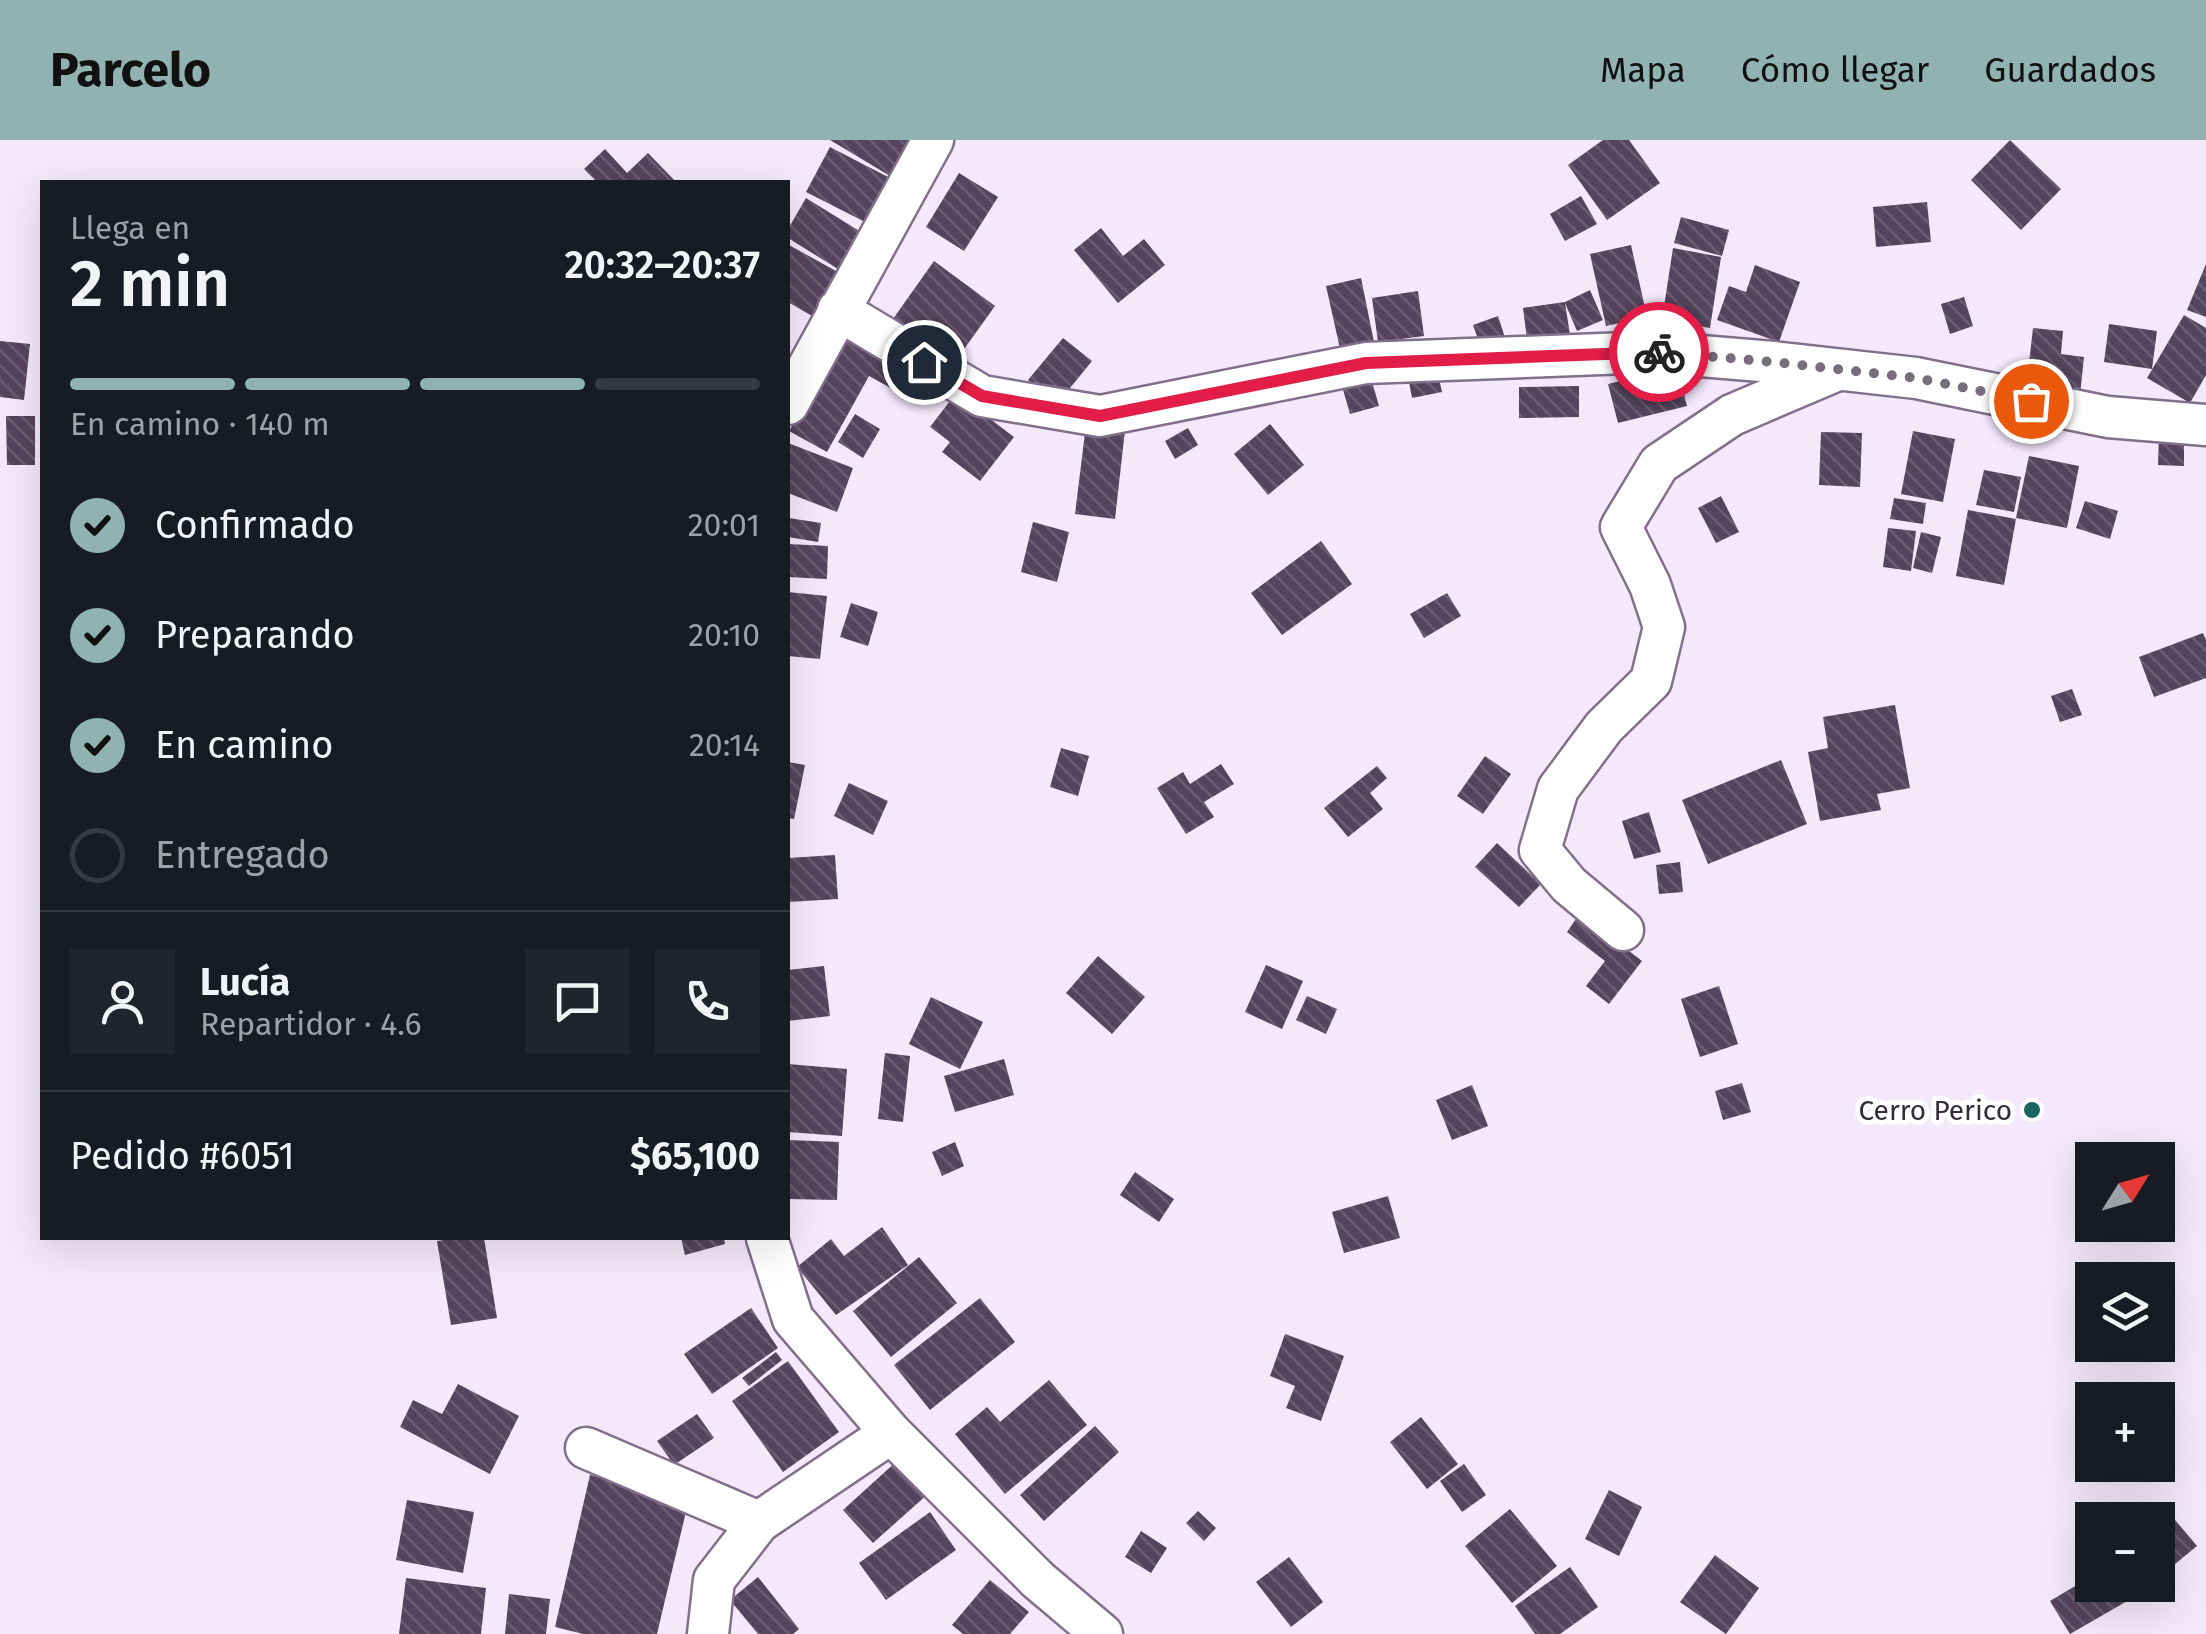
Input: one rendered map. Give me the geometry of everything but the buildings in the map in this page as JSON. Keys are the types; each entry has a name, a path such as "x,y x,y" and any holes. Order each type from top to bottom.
{"street":[{"path":"790,400 933,140"},
{"path":"838,310 982,396 1100,416 1366,363 1653,352 1916,378 2108,417 2206,424"},
{"path":"1623,930 1569,886 1540,850 1558,789 1604,726 1651,681 1664,627 1650,585 1620,527 1658,464 1732,415 1839,369"},
{"path":"768,1240 793,1319 891,1433 1038,1580 1102,1634"},
{"path":"708,1634 714,1580 759,1522 891,1433"},
{"path":"586,1448 759,1522"}],"way so far":[{"path":"1659,352 1916,378 2031,401"}],"place":[{"name":"Cerro Perico","path":"2032,1110"}],"route":[{"path":"924,362 982,396 1100,416 1366,363 1659,352"}]}
